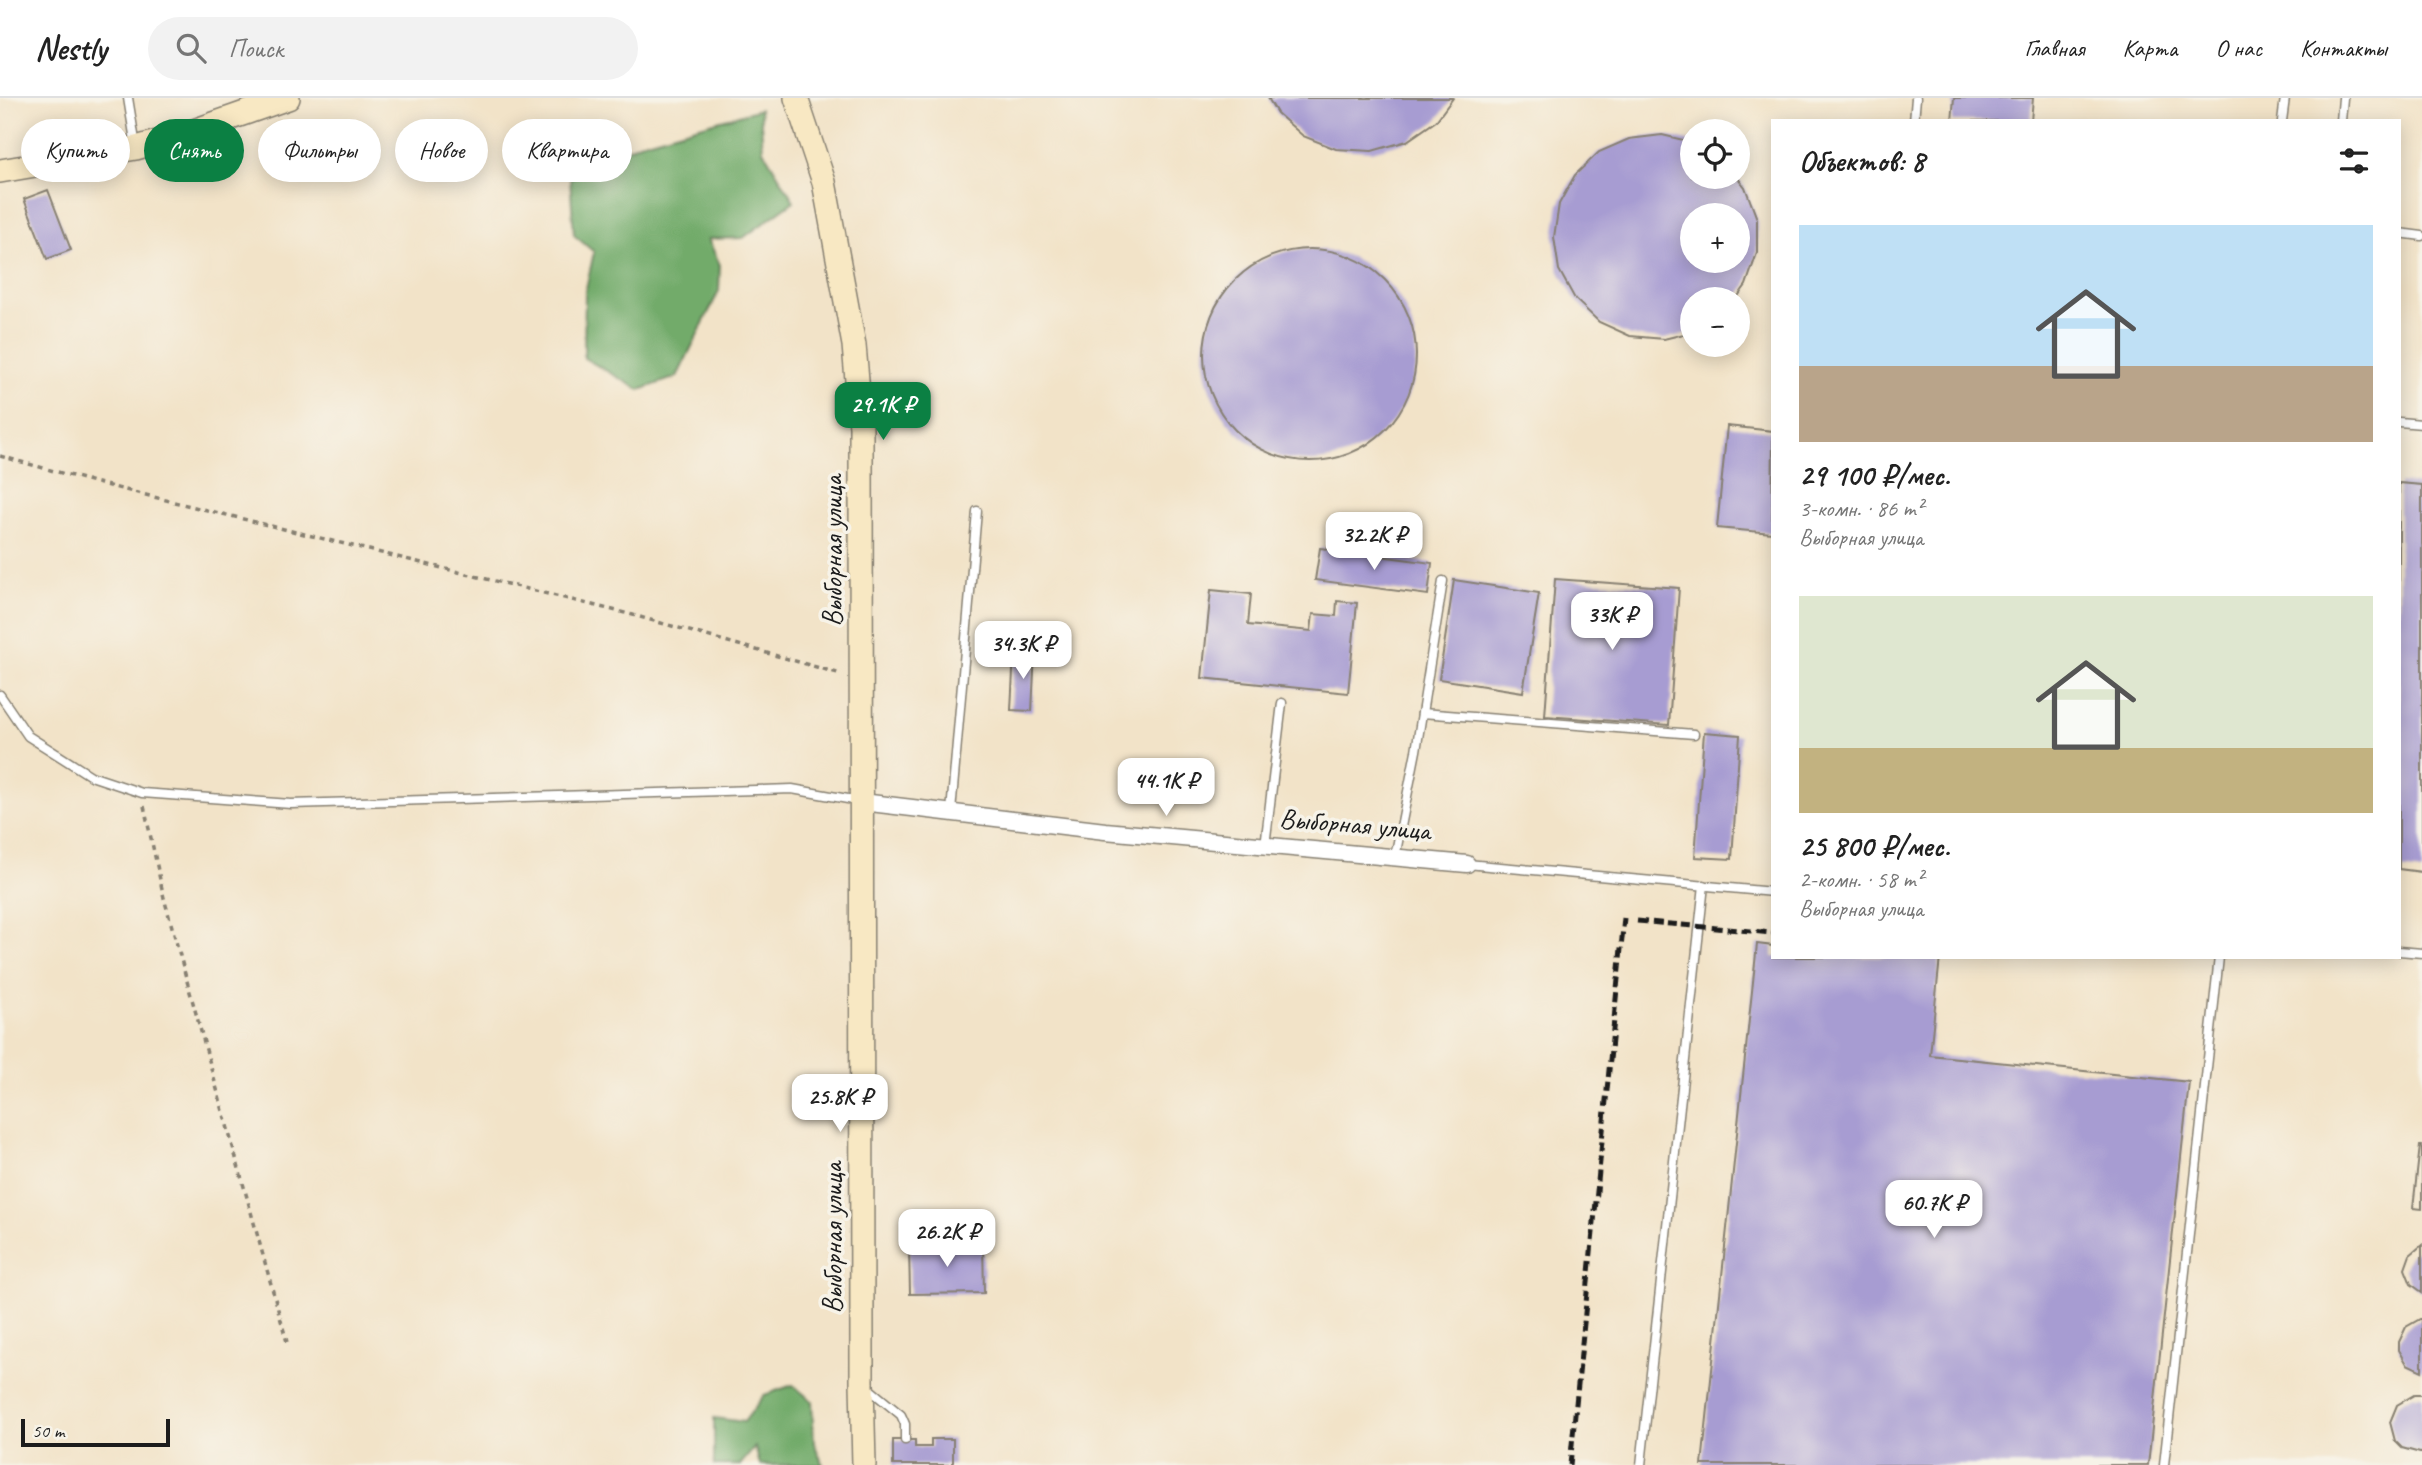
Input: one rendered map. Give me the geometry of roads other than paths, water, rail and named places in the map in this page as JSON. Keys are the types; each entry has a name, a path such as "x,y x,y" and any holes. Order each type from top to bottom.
{"main road":[{"path":"0,171 136,148 288,98"},
{"name":"Выборная улица","path":"796,98 824,182 853,345 861,427 864,1465"}],"street":[{"name":"Выборная улица","path":"862,802 1105,831 1467,864"}],"lane":[{"path":"128,98 136,148"},
{"path":"1914,119 1916,98"},
{"path":"2282,119 2285,98"},
{"path":"2341,119 2343,98"},
{"path":"2401,233 2422,236"},
{"path":"2401,422 2422,424"},
{"path":"950,812 977,511"},
{"path":"1395,857 1443,581"},
{"path":"0,695 28,736 91,776 142,793 291,804 792,789 862,802"},
{"path":"1265,846 1282,703"},
{"path":"1422,713 1694,734"},
{"path":"1467,864 1771,892"},
{"path":"1641,1465 1704,885"},
{"path":"2401,951 2422,953"},
{"path":"2164,1465 2219,959"},
{"path":"862,1383 901,1415 905,1424 905,1440"}],"railway":[{"path":"1570,1465 1624,918"},
{"path":"1637,921 1771,933"}]}
